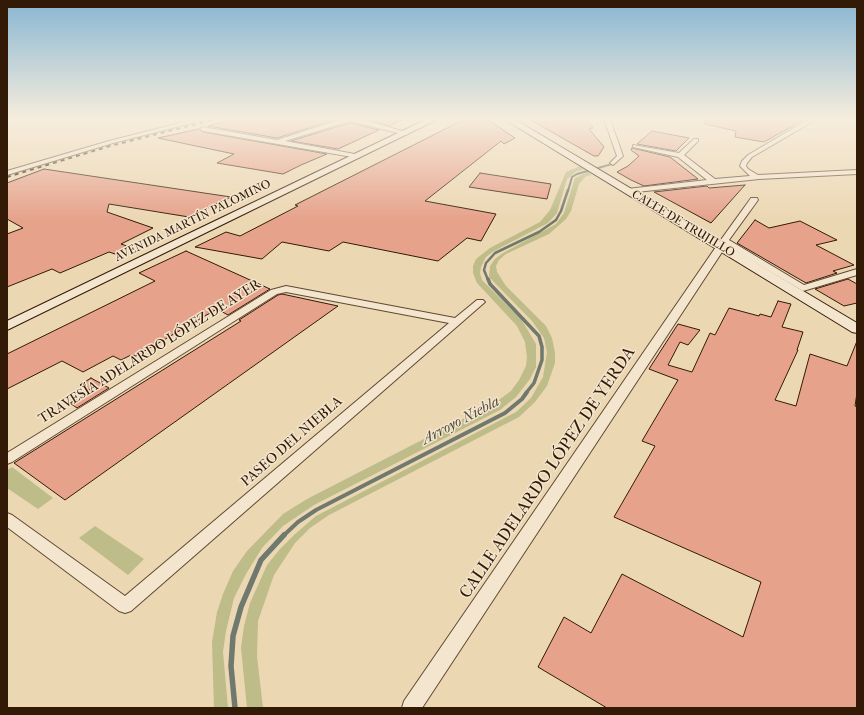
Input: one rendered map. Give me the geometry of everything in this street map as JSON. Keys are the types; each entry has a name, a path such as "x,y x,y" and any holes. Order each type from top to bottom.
{"main road":[{"name":"AVENIDA MARTÍN PALOMINO","path":"7,326 366,152"},
{"name":"CALLE DE TRUJILLO","path":"563,152 857,329"}],"street":[{"path":"7,173 76,152"},
{"path":"337,152 358,156"},
{"path":"613,163 620,156 619,152"},
{"path":"667,152 680,155 714,182"},
{"path":"756,177 743,166 747,159 758,152"},
{"path":"627,191 756,177 857,172"},
{"name":"CALLE ADELARDO LÓPEZ DE YERDA","path":"411,708 720,248 754,200"},
{"path":"720,248 803,288 857,272"},
{"name":"TRAVESÍA ADELARDO LÓPEZ DE AYER","path":"7,459 274,292 286,289 457,322"},
{"name":"PASEO DEL NIEBLA","path":"7,519 125,606 480,302"}],"shaded area":[{"path":"580,166 584,170 577,171 567,179 557,213 548,223 494,251 486,257 481,267 480,273 482,280 521,319 536,344 536,367 530,379 516,397 500,410 314,505 283,526 262,548 246,574 234,598 226,631 223,652 228,708 214,708 212,642 217,612 233,571 247,551 283,514 307,499 496,402 511,391 519,380 526,366 527,357 525,342 517,326 477,283 473,273 473,266 476,259 490,248 540,222 550,210 566,172"},
{"path":"588,172 592,175 586,176 579,184 571,211 566,219 549,234 506,254 499,260 496,266 497,272 506,286 546,326 552,338 555,363 547,386 535,402 519,417 329,515 310,528 295,543 274,575 258,621 257,656 263,708 247,708 241,648 244,626 250,603 267,565 280,549 316,516 516,412 531,398 543,377 547,352 544,338 532,321 489,277 490,266 495,259 503,253 556,224 564,213 575,178"},
{"path":"12,467 53,498 38,509 7,488 7,470"},
{"path":"95,526 144,559 128,575 79,538"}],"building":[{"path":"226,152 318,152 327,154 283,174 217,163 234,154"},
{"path":"399,152 487,152 425,201 496,214 481,241 467,238 438,261 343,242 329,251 282,242 262,259 195,247 226,232 240,236 298,206 295,205"},
{"path":"588,152 600,152 598,156 594,156"},
{"path":"634,152 650,152 670,157 698,179 644,186 617,172 628,166 639,156"},
{"path":"44,169 231,197 189,217 109,204 107,212 153,228 121,244 130,247 115,254 109,252 60,273 52,269 7,287 7,234 23,228 7,219 7,183"},
{"path":"480,173 551,184 547,199 469,187"},
{"path":"745,185 711,223 654,192 707,186 709,188"},
{"path":"755,220 769,228 800,221 837,240 816,245 854,265 833,271 837,273 806,283 737,243"},
{"path":"186,251 270,289 228,315 217,309 136,356 131,355 121,360 113,356 83,372 62,361 7,389 7,354 155,281 139,273"},
{"path":"848,279 857,284 857,303 844,306 815,289"},
{"path":"282,294 338,306 65,500 14,463 241,321 239,320 278,295"},
{"path":"778,301 791,304 782,327 803,332 798,350 775,400 796,406 810,354 847,366 857,341 857,393 855,406 857,407 857,708 607,708 538,667 564,617 591,633 622,574 743,637 761,582 614,517 655,446 642,441 678,380 649,369 678,324 700,330 688,345 680,342 668,365 692,372 710,333 715,335 729,308 759,316 760,314 771,317"},
{"path":"91,378 109,388 77,408 70,403 92,391 80,385"}],"waterway":[{"name":"Arroyo Niebla","path":"568,191 572,177 577,174 612,164"},
{"name":"Arroyo Niebla","path":"488,280 484,270 486,263 495,253 539,232 556,220 561,211 568,190"},
{"name":"Arroyo Niebla","path":"488,279 490,284 539,336 542,347 542,360 534,383 526,393"},
{"name":"Arroyo Niebla","path":"284,535 298,522 316,510 505,413 522,399 527,392"},
{"name":"Arroyo Niebla","path":"235,708 231,666 233,636 241,607 261,560 284,535"}],"railway":[{"path":"7,177 89,152"}]}
